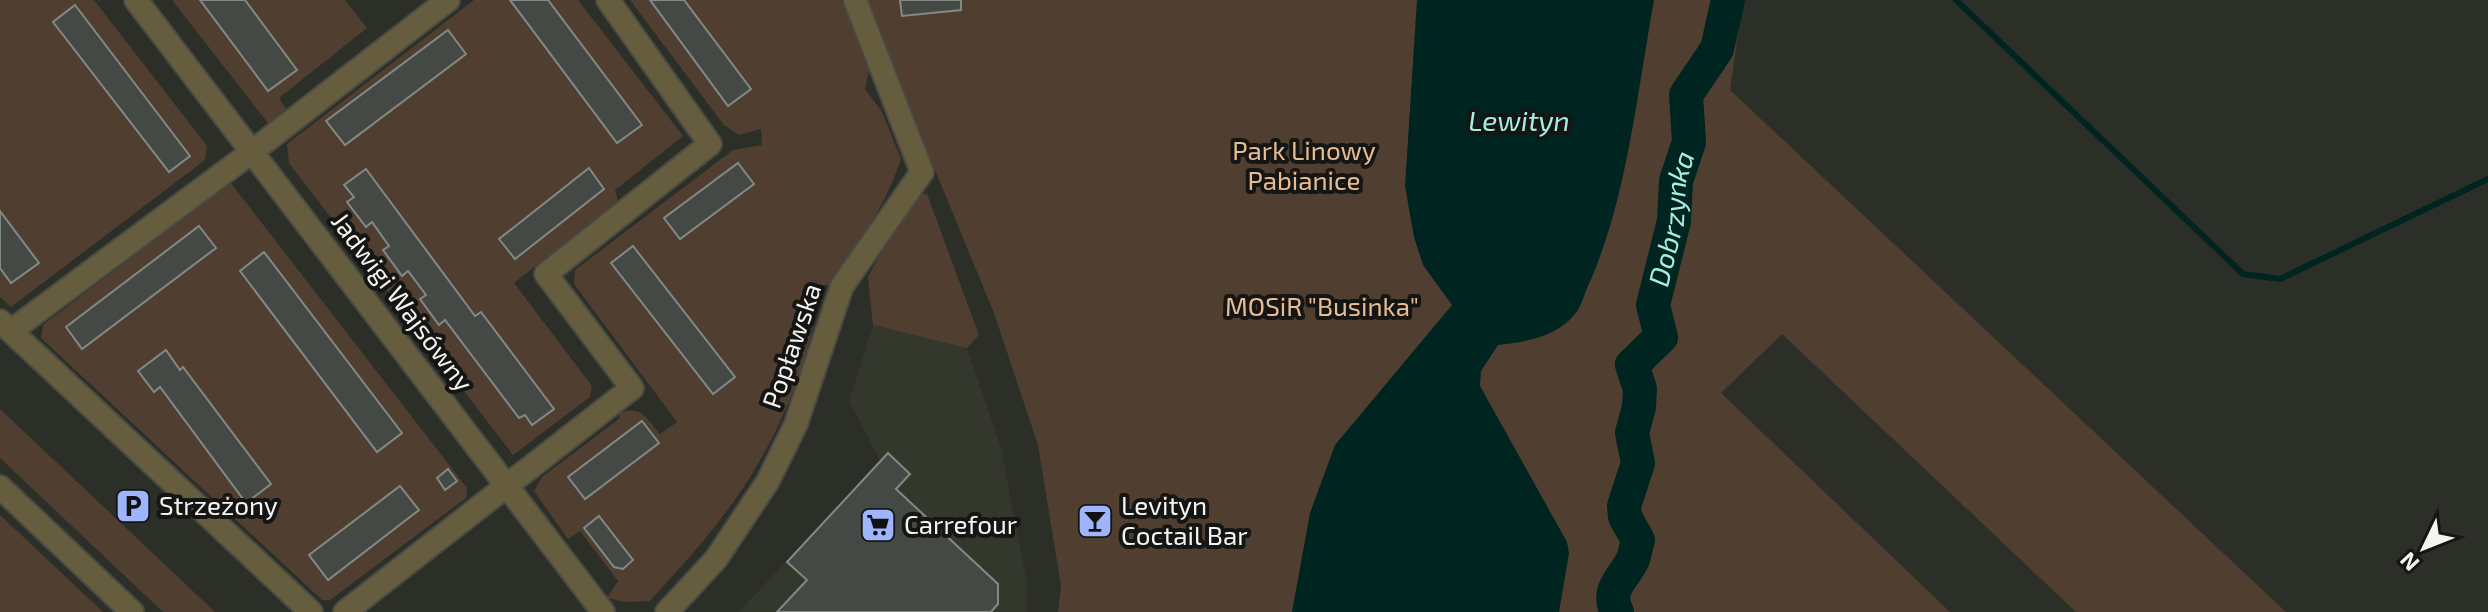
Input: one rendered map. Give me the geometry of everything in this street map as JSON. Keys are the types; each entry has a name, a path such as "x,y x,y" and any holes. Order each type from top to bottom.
{"street":[{"name":"Jadwigi Wajsówny","path":"136,0 603,612"},
{"path":"311,612 5,326 253,151 448,0"},
{"path":"345,612 632,388 546,274 710,144 608,0"},
{"name":"Popławska","path":"667,612 716,559 768,481 796,424 842,286 922,172 855,0"},
{"path":"0,487 132,612"}],"shaded area":[{"path":"873,325 967,348 1001,448 1027,584 1026,612 739,612 880,461 849,401"}],"green space":[{"path":"0,0 94,0 207,146 205,160 11,307 0,297"},
{"path":"172,0 345,0 367,28 279,98 286,109 268,123"},
{"path":"474,0 578,0 683,136 615,190 618,201 514,283 592,386 590,397 513,455 289,163 287,144"},
{"path":"630,0 841,0 870,65 865,89 882,112 901,159 873,220 834,275 835,285 819,285 809,344 799,374 760,461 708,535 650,601 625,602 607,598 618,581 580,531 568,539 534,491 542,477 620,418 618,413 638,412 660,434 677,422 574,284 575,270 733,150 762,145 761,129 739,135 724,125"},
{"name":"MOSiR \"Businka\"","path":"865,0 1743,0 1730,90 2286,612 2076,612 1782,334 1721,393 1950,612 1058,612 1061,586 1038,445 994,313"},
{"path":"230,182 467,488 466,498 330,600 322,600 41,338 43,325"},
{"path":"920,194 927,194 979,335 967,348 873,325 868,277 899,218"},
{"path":"0,409 215,612 163,612 0,458"},
{"path":"0,515 103,612 0,612"}],"water":[{"name":"Lewityn","path":"1417,0 1654,0 1622,182 1601,253 1581,304 1568,322 1550,333 1498,345 1481,371 1480,386 1567,542 1569,553 1559,612 1292,612 1310,513 1335,445 1452,305 1423,265 1414,237 1405,186"}],"building":[{"path":"200,0 245,0 297,70 268,91"},
{"path":"510,0 548,0 642,125 617,143"},
{"path":"650,0 684,0 751,89 728,106"},
{"path":"900,0 961,0 961,10 902,16"},
{"path":"75,5 190,156 169,172 53,22"},
{"path":"448,30 466,54 345,145 326,121"},
{"path":"738,163 754,184 680,239 664,218"},
{"path":"589,168 604,189 515,259 499,239"},
{"path":"366,169 475,316 481,312 554,409 532,425 525,415 519,418 445,320 439,325 420,299 426,295 408,271 402,276 383,250 389,246 372,222 366,227 347,202 354,197 344,185"},
{"path":"0,211 39,263 11,283 0,268"},
{"path":"199,226 216,248 82,349 66,327"},
{"path":"633,246 735,377 713,394 611,263"},
{"path":"264,252 402,433 377,452 240,271"},
{"path":"166,350 180,370 183,367 271,484 246,503 160,387 154,392 138,371"},
{"path":"642,421 659,443 585,499 568,477"},
{"name":"Carrefour","path":"888,453 910,474 896,489 998,584 998,604 991,612 777,612 807,580 787,562"},
{"path":"448,469 457,481 445,490 437,478"},
{"path":"400,486 419,510 328,580 309,555"},
{"path":"599,516 633,560 623,569 614,567 584,528"}],"waterway":[{"name":"Dobrzynka","path":"1617,612 1614,590 1633,559 1638,540 1625,517 1624,506 1638,463 1632,433 1640,389 1632,365 1661,337 1653,305 1674,221 1676,181 1689,142 1686,95 1717,49 1728,0"},
{"path":"1956,0 2243,274 2280,279 2488,179"}],"place":[{"name":"Strzeżony","path":"133,506"},
{"name":"Levityn Coctail Bar","path":"1095,521"},
{"name":"Carrefour","path":"878,525"}],"park label":[{"name":"Park Linowy Pabianice","path":"1304,166"}]}
